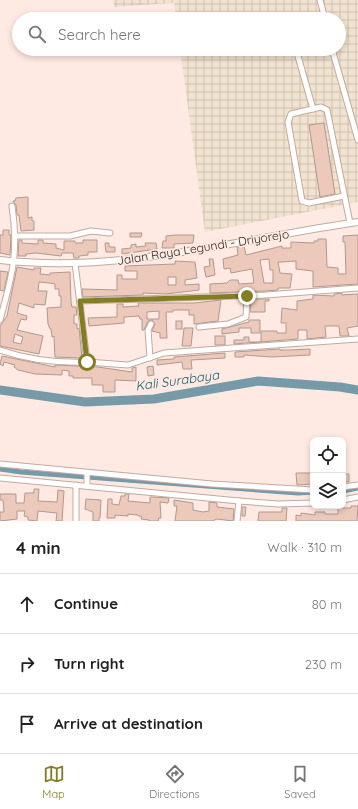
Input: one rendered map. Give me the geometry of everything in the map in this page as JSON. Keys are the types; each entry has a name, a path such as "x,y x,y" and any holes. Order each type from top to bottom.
{"main road":[{"name":"Jalan Raya Legundi - Driyorejo","path":"0,260 14,262 75,264 147,258 358,222"}],"street":[{"path":"320,0 323,12"},
{"path":"298,56 313,109"},
{"path":"334,56 358,140"},
{"path":"344,196 306,204 301,199 288,119 293,113 322,107 327,110 350,223"},
{"path":"0,320 11,280 14,262 16,236 12,206"},
{"path":"16,236 70,236 91,231 110,233"},
{"path":"75,264 87,362"},
{"path":"80,301 247,296 358,288"},
{"path":"199,327 228,324 247,316 247,296"},
{"path":"150,358 148,330 151,324"},
{"path":"0,350 32,359 52,362 87,362 128,365 164,353 358,339"},
{"path":"0,464 87,474 220,485 310,490"},
{"path":"87,474 87,484"},
{"path":"0,478 76,485 87,484 239,501 278,504 310,503"},
{"path":"76,485 76,521"},
{"path":"346,487 358,485"},
{"path":"346,499 358,497"},
{"path":"237,521 239,501"}],"shaded area":[{"path":"113,0 358,0 358,202 205,232 181,56 346,56 346,12 175,12 174,3 114,7"}],"building":[{"path":"324,123 335,194 320,197 309,125"},
{"path":"28,197 28,218 32,217 32,221 34,221 34,230 21,231 19,215 17,215 16,205 13,201 15,201 16,198"},
{"path":"3,230 9,230 9,235 11,235 10,255 0,253 0,235 3,235"},
{"path":"130,233 142,233 141,237 130,237"},
{"path":"194,235 193,243 174,244 174,248 162,248 163,241 166,241 166,236"},
{"path":"358,235 358,284 313,287 313,271 296,269 296,261 278,262 280,273 292,274 290,288 278,288 278,290 266,291 210,293 210,284 227,283 230,280 238,280 239,284 254,283 252,269 231,273 230,268 224,269 223,259 238,255 237,247 244,246 246,255 282,246 282,248 291,248 291,242 314,243 314,241 318,241 318,239 326,239 327,267 338,268 338,274 346,274 345,242 343,242 343,236","holes":["269,259 270,270 273,270 273,283 264,283 260,260"]},
{"path":"19,240 22,240 22,243 38,244 38,240 43,240 43,243 56,244 56,248 64,250 64,241 83,243 83,240 97,240 97,252 88,252 88,255 79,256 79,258 74,258 73,253 62,253 61,256 36,253 26,254 26,256 18,256"},
{"path":"105,243 109,243 109,247 115,247 115,252 106,252"},
{"path":"145,243 156,243 157,249 122,254 122,249 131,248 131,245 136,244 136,247 146,246"},
{"path":"209,259 213,259 215,275 206,277 204,267 210,266"},
{"path":"175,261 195,262 197,278 185,280 185,285 199,284 199,290 166,294 143,293 143,295 83,297 82,289 117,290 117,275 122,275 122,279 137,279 137,271 125,271 125,266 175,264","holes":["168,277 176,277 176,285 168,285"]},
{"path":"17,267 34,270 34,268 41,268 40,274 50,275 50,273 70,272 71,302 72,307 76,307 77,315 74,315 74,324 77,324 77,329 79,328 82,358 55,357 54,336 52,337 51,329 48,324 47,308 61,307 61,296 59,296 59,289 55,289 55,284 39,282 38,291 47,291 45,305 34,304 34,308 19,303 17,313 27,316 26,320 21,319 17,330 43,336 39,354 0,346 0,326 7,316","holes":["15,334 23,337 21,344 13,342"]},
{"path":"0,271 8,272 4,291 0,290"},
{"path":"342,293 342,295 358,294 358,326 347,328 349,336 340,336 339,326 325,326 326,337 307,339 307,330 298,330 298,339 261,342 261,331 277,331 277,333 286,333 286,323 281,323 282,308 297,310 297,301 313,299 313,295 334,296 334,294"},
{"path":"251,299 269,299 269,301 265,301 265,312 250,312"},
{"path":"221,300 218,321 194,324 194,315 189,315 189,310 173,310 173,312 166,312 167,338 160,338 160,333 152,331 155,324 152,320 148,321 144,330 142,330 142,319 140,319 139,316 124,317 124,323 89,326 88,318 117,317 117,304 123,304 123,307 139,306 138,303 194,303","holes":["159,311 159,319 147,319 147,312"]},
{"path":"249,320 260,320 260,333 251,333 251,328 239,328 239,332 222,334 222,329 249,322"},
{"path":"176,321 182,321 182,329 176,329"},
{"path":"184,328 193,328 191,346 182,346"},
{"path":"215,336 225,336 225,345 215,345"},
{"path":"244,337 249,337 249,342 260,342 234,344 234,340 244,340"},
{"path":"310,349 310,355 272,357 244,355 244,357 235,357 235,352"},
{"path":"225,353 225,358 191,360 192,369 183,369 182,362 157,365 157,360 174,359 174,357"},
{"path":"2,356 55,367 55,365 98,367 132,372 132,368 136,367 136,381 115,380 115,392 103,392 103,385 92,385 92,378 73,378 73,376 69,376 69,371 62,370 62,375 35,374 18,370 14,367 15,365 4,362 3,366 0,364"},
{"path":"153,366 154,375 148,376 147,367"},
{"path":"296,473 310,473 310,484 297,485"},
{"path":"346,474 349,474 349,482 346,482"},
{"path":"34,489 39,489 38,501 57,502 58,490 64,491 62,521 56,521 57,513 38,511 37,521 28,520 28,517 24,516 25,511 17,511 17,519 0,521 0,512 4,512 3,500 0,500 0,494 16,494 16,503 24,503 25,493 34,493"},
{"path":"125,494 129,494 128,501 150,503 150,497 169,498 168,503 160,502 161,518 159,518 158,521 149,521 141,519 142,517 137,515 128,514 128,516 115,515 115,518 107,518 108,499 112,499 112,504 119,505 121,496 125,496"},
{"path":"86,499 101,500 99,521 93,521 93,512 85,509"},
{"path":"174,500 193,503 193,510 203,512 209,511 209,502 217,503 217,507 234,509 233,521 217,519 212,521 175,521 177,506 174,506"},
{"path":"351,506 358,506 357,521 296,521 296,515 301,516 301,513 315,515 315,512 325,512 325,514 338,514 338,509 351,508"},
{"path":"242,507 246,507 245,516 242,516"},
{"path":"282,508 287,508 286,521 258,521 259,512 282,512"}],"waterway":[{"name":"Kali Surabaya","path":"0,390 85,402 154,399 258,381 340,387 358,390"},
{"path":"0,469 21,472 298,493 310,492"},
{"path":"346,490 358,488"}],"route":[{"path":"87,362 80,301 247,296"}]}
